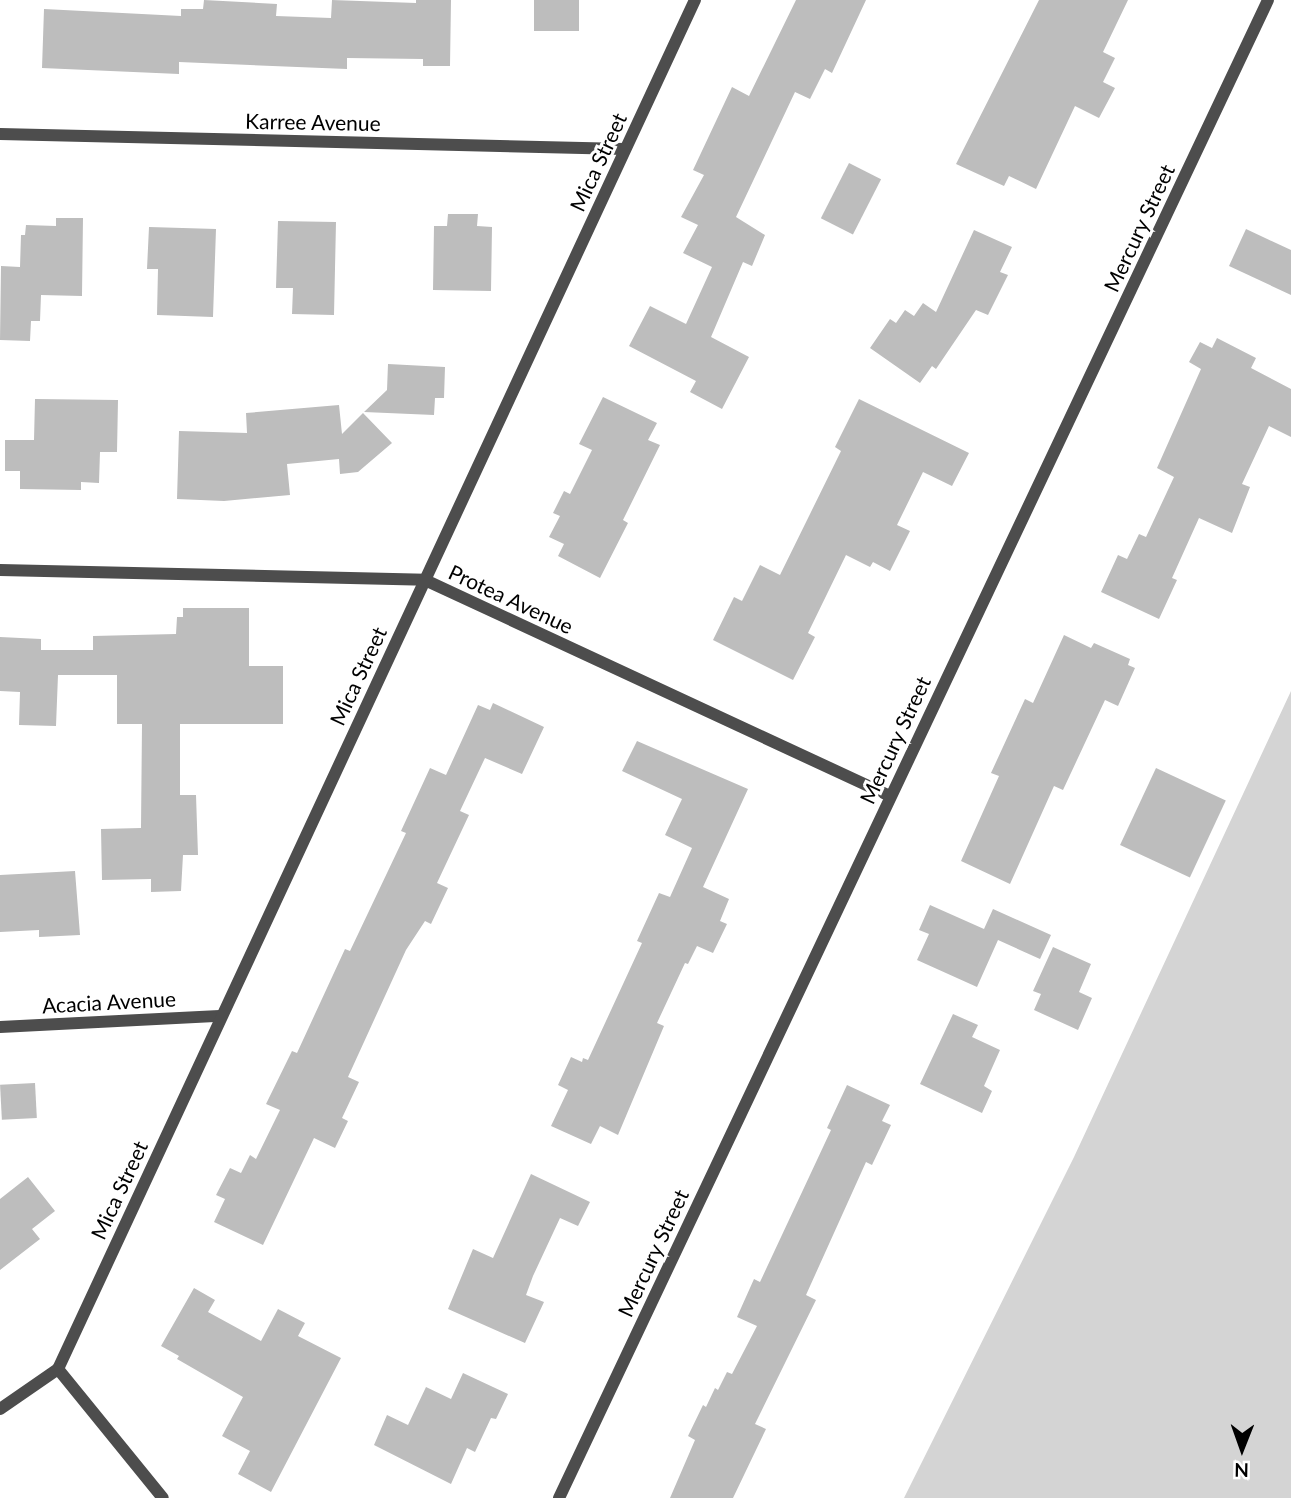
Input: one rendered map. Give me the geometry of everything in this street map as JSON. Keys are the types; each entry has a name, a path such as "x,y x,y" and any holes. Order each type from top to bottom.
{"street":[{"name":"Mica Street","path":"58,1369 695,0"},
{"name":"Mercury Street","path":"559,1498 1268,0"},
{"name":"Karree Avenue","path":"0,134 625,149"},
{"name":"Protea Avenue","path":"0,570 425,580 890,796"},
{"name":"Acacia Avenue","path":"0,1027 220,1016"},
{"path":"0,1409 58,1369 163,1498"}],"shaded area":[{"path":"1291,691 1291,1498 904,1498 1074,1157"}],"building":[{"path":"204,0 277,4 276,16 331,18 332,0 416,3 416,0 451,0 450,66 423,66 423,59 347,58 347,69 179,62 179,74 42,68 44,9 181,16 181,9 203,9"},
{"path":"534,0 579,0 579,31 534,31"},
{"path":"796,0 866,0 832,73 825,69 810,99 795,92 736,217 765,235 752,266 743,262 711,337 749,357 722,409 690,392 696,381 629,346 650,306 686,324 712,267 683,253 698,225 681,217 704,175 693,170 732,87 749,96"},
{"path":"1039,0 1128,0 1103,52 1115,58 1103,82 1115,88 1099,118 1075,106 1036,189 1009,176 1004,186 956,164"},
{"path":"849,163 881,179 853,235 821,218"},
{"path":"448,214 478,214 477,226 492,227 491,291 433,290 434,226 447,226"},
{"path":"56,218 83,218 82,296 41,295 40,321 31,321 30,341 0,340 1,266 20,267 21,235 25,235 26,225 56,226"},
{"path":"278,221 336,222 334,315 292,314 293,288 276,288"},
{"path":"149,227 216,229 213,317 157,315 158,269 147,269"},
{"path":"1246,229 1291,250 1291,295 1229,266"},
{"path":"974,230 1012,247 1000,272 1008,275 988,315 976,310 936,369 932,366 920,383 870,348 890,319 896,323 905,310 914,316 923,303 936,312"},
{"path":"1217,338 1256,358 1251,368 1291,389 1291,437 1269,426 1242,484 1250,487 1232,533 1199,518 1172,578 1177,580 1159,619 1101,592 1118,555 1127,559 1139,534 1146,537 1174,477 1157,468 1201,369 1189,362 1200,342 1212,348"},
{"path":"388,364 445,367 444,398 435,398 434,415 364,412 387,390"},
{"path":"603,397 657,423 648,440 660,445 623,520 628,523 600,578 558,556 564,544 549,537 560,516 553,513 564,491 570,494 592,450 579,444"},
{"path":"35,399 118,400 117,452 100,452 99,483 81,482 81,490 20,489 20,471 5,471 5,440 34,440"},
{"path":"859,399 969,453 952,486 923,472 897,525 910,531 890,571 873,562 870,567 846,555 808,633 815,637 793,680 713,640 734,597 742,601 760,565 780,575 841,451 835,447"},
{"path":"339,405 342,434 363,413 392,443 358,472 340,474 339,459 287,464 290,495 224,501 177,499 179,431 247,433 246,413"},
{"path":"183,608 249,608 249,666 283,666 283,724 180,724 180,795 196,795 198,855 183,855 181,891 151,892 151,879 102,880 101,829 141,828 142,724 117,724 117,675 58,675 56,726 19,725 20,692 0,691 0,637 41,639 41,650 93,650 93,636 176,634 177,617 183,617"},
{"path":"1064,635 1091,648 1094,643 1130,659 1128,665 1135,668 1118,706 1105,700 1063,790 1054,786 1010,884 961,861 999,776 991,773 1025,699 1033,703"},
{"path":"493,703 544,727 522,774 485,758 460,811 469,815 437,883 448,888 431,924 425,921 406,950 348,1077 359,1082 342,1118 348,1121 335,1148 314,1138 263,1245 214,1222 225,1199 216,1195 230,1168 241,1173 250,1155 256,1159 280,1110 266,1104 292,1051 297,1053 345,949 350,951 406,833 401,831 430,768 446,775 478,705 490,710"},
{"path":"637,741 748,789 703,887 729,899 720,921 727,924 713,953 697,946 688,964 685,963 657,1023 664,1026 618,1135 600,1126 591,1144 551,1126 568,1090 558,1085 571,1057 582,1062 583,1058 588,1060 642,943 637,941 659,893 670,897 692,848 665,835 682,799 622,771"},
{"path":"1156,768 1226,801 1190,878 1120,845"},
{"path":"75,871 80,935 39,937 39,930 0,932 0,875"},
{"path":"930,905 984,929 993,909 1051,935 1040,959 998,940 977,987 917,960 929,934 919,930"},
{"path":"1053,947 1091,964 1079,992 1092,998 1078,1030 1034,1010 1041,994 1033,991"},
{"path":"953,1014 978,1025 972,1037 1000,1050 984,1086 992,1091 982,1113 920,1084"},
{"path":"35,1083 37,1118 2,1120 0,1085"},
{"path":"847,1085 890,1105 882,1121 891,1125 872,1165 866,1162 806,1295 816,1300 755,1424 766,1429 733,1498 670,1498 695,1440 688,1436 703,1405 706,1407 727,1372 732,1374 757,1326 737,1317 754,1279 760,1282 831,1130 827,1128"},
{"path":"531,1174 590,1202 578,1226 560,1218 533,1276 526,1295 544,1302 525,1343 448,1309 473,1249 493,1258"},
{"path":"28,1177 55,1211 32,1229 40,1239 0,1270 0,1199"},
{"path":"194,1288 215,1300 208,1312 261,1341 278,1309 305,1323 298,1336 341,1358 271,1492 238,1474 250,1451 222,1436 243,1397 177,1359 179,1356 161,1346"},
{"path":"463,1373 508,1394 496,1419 491,1418 475,1452 467,1448 451,1484 374,1445 387,1415 408,1425 426,1387 451,1399"}]}
